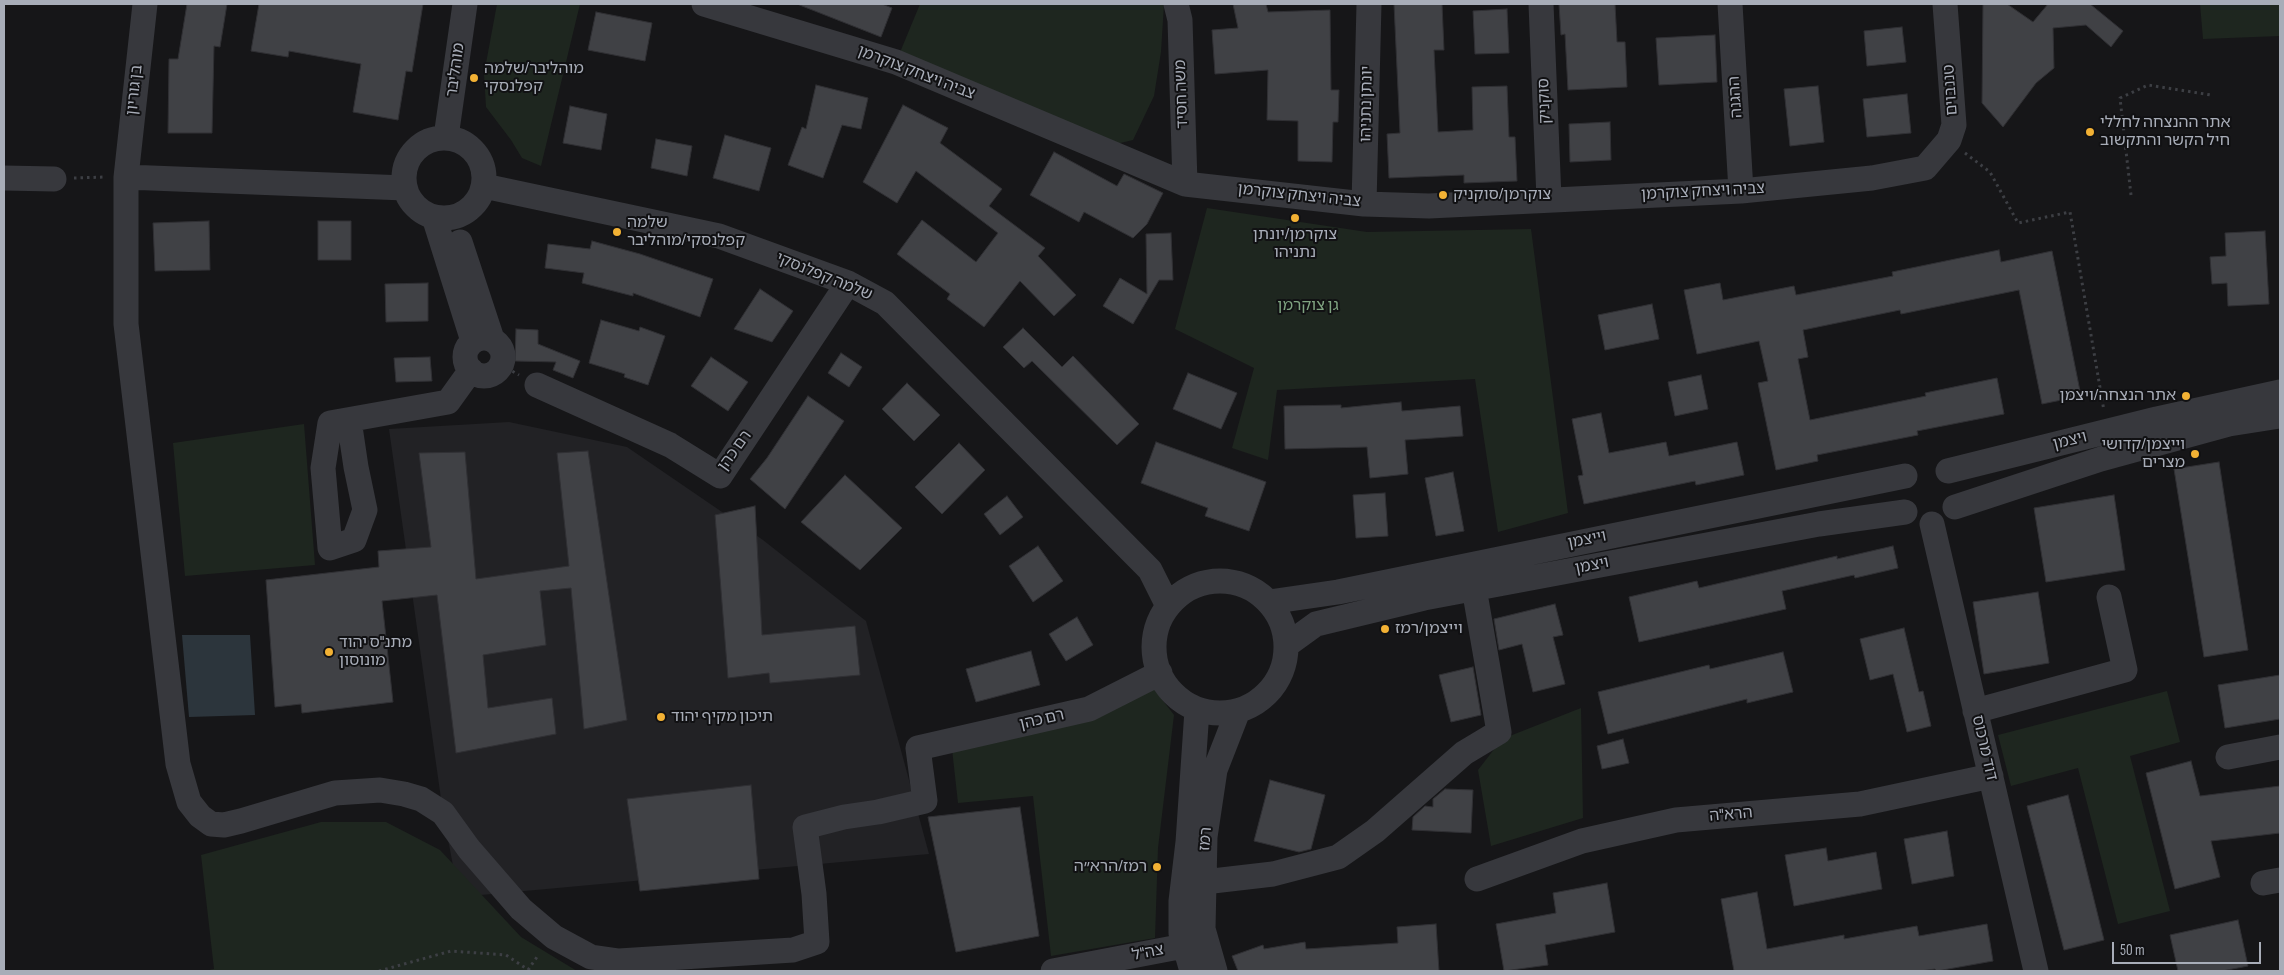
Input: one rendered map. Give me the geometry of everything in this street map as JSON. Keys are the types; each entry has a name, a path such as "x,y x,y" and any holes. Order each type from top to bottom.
{"street":[{"name":"בן גוריון","path":"144,4 126,177 126,324 178,764 189,802 200,816 211,824 224,825 335,792 380,790 404,794 421,799 443,813 468,849 522,909 554,937 591,957 620,961 763,954 793,950 817,942 814,894 805,827 844,817 878,812 925,801 918,748"},
{"name":"מוהליבר","path":"446,137 465,4"},
{"name":"צביה ויצחק צוקרמן","path":"704,4 896,62 1185,184 1364,204 1429,206 1741,191 1872,178 1925,168"},
{"name":"משה חסיד","path":"1176,4 1180,20 1185,184"},
{"name":"יונתן נתניהו","path":"1364,204 1369,4"},
{"name":"סוקניק","path":"1541,4 1549,199"},
{"name":"ההגנה","path":"1730,4 1741,191"},
{"name":"טננבוים","path":"1925,168 1949,140 1954,125 1945,4"},
{"path":"446,137 460,140 476,153 484,172 484,186 473,207 463,214 443,217 421,211 412,201 405,188 406,163 413,152 422,144 434,138 446,137"},
{"path":"126,177 405,188"},
{"path":"4,178 54,179"},
{"name":"שלמה קפלנסקי","path":"484,186 719,236 848,283 885,303 1150,570"},
{"path":"443,217 482,340"},
{"name":"רם כהן","path":"537,385 670,445 720,476 848,283"},
{"path":"482,340 500,347 503,353 498,370 487,375 481,375 471,370 466,358 466,352 482,340"},
{"path":"340,421 448,402 471,370"},
{"name":"ויצמן","path":"1926,469 2280,392"},
{"name":"ויצמן","path":"1955,507 2101,459 2229,424 2280,416"},
{"path":"1926,469 1954,479 1958,488 1958,498 1955,507 1949,516 1932,524 1922,523 1905,512 1900,503 1899,494 1926,469"},
{"name":"וייצמן","path":"1269,602 1338,592 1926,469"},
{"name":"ויצמן","path":"1287,645 1316,624 1474,588 1819,524 1905,512"},
{"name":"דוד מרכוס","path":"1932,524 2034,971"},
{"path":"1150,570 1190,588"},
{"path":"1150,570 1168,606"},
{"path":"1226,580 1243,584 1258,592 1269,602 1278,614 1287,645 1284,664 1277,682 1264,697 1248,708 1214,714 1197,710 1176,697 1160,674 1154,649 1155,632 1168,606 1190,588 1208,582 1226,580"},
{"path":"1204,882 1273,874 1338,857 1375,831 1464,753 1499,732 1474,588"},
{"path":"1975,710 2125,670 2109,597"},
{"name":"רם כהן","path":"918,748 1090,709 1160,674"},
{"name":"רמז","path":"1192,971 1181,933 1197,710"},
{"name":"רמז","path":"1215,971 1203,928 1205,837 1215,770 1238,711"},
{"path":"2228,757 2280,746"},
{"name":"הרא\"ה","path":"1477,879 1582,842 1676,820 1860,804 1991,776"},
{"name":"צה\"ל","path":"1053,971 1184,946"}],"path":[{"path":"2131,195 2120,98 2148,85 2211,95"},
{"path":"1949,140 1990,172 2018,223 2070,212 2107,431"},
{"path":"54,179 126,177"},
{"path":"379,971 451,951 506,955 530,971"}],"shaded area":[{"name":"תיכון מקיף יהוד","path":"509,422 627,447 763,540 866,621 929,854 459,897 443,813 389,429"},
{"path":"182,635 250,635 255,715 189,717"}],"green space":[{"path":"497,4 580,4 541,166 522,158 486,107 484,74"},
{"path":"920,4 1164,4 1161,52 1154,96 1133,140 1099,148 896,62"},
{"path":"2200,4 2280,4 2280,36 2203,39"},
{"name":"גן צוקרמן","path":"1207,208 1367,232 1531,229 1568,513 1498,532 1475,379 1277,390 1268,460 1232,448 1254,368 1175,329"},
{"path":"304,424 315,565 185,576 173,443"},
{"path":"1154,689 1174,715 1158,848 1155,938 1051,956 1033,796 958,803 952,749"},
{"path":"2167,691 2180,742 2130,756 2170,911 2118,924 2078,768 2011,786 1998,735"},
{"path":"1581,708 1583,818 1491,846 1478,770 1502,739"},
{"path":"321,822 386,822 440,850 521,937 577,971 204,971 214,969 201,855"}],"building":[{"path":"187,4 227,4 220,47 214,46 212,133 168,133 169,59 178,59"},
{"path":"259,4 423,4 412,72 406,71 398,120 353,112 361,64 289,51 288,57 251,51"},
{"path":"797,4 882,4 892,8 881,37"},
{"path":"1233,4 1266,4 1268,12 1330,10 1331,90 1339,90 1338,122 1333,122 1332,162 1298,161 1298,121 1267,120 1268,70 1215,74 1212,30 1238,28"},
{"path":"1394,4 1442,4 1444,50 1434,50 1438,132 1473,130 1472,87 1507,86 1509,137 1515,137 1517,181 1464,183 1464,175 1389,178 1387,134 1400,133"},
{"path":"1559,4 1615,4 1617,42 1625,42 1627,87 1568,90 1565,34 1561,35"},
{"path":"1983,4 2007,4 2033,22 2048,4 2090,4 2123,31 2111,47 2086,25 2053,28 2054,68 2036,83 2003,127 1982,103"},
{"path":"1507,9 1509,53 1475,54 1473,11"},
{"path":"596,12 652,23 645,61 588,50"},
{"path":"1902,27 1906,62 1867,66 1864,31"},
{"path":"1715,35 1717,82 1659,85 1656,38"},
{"path":"816,85 868,98 861,129 842,125 823,178 788,165 802,127 806,129"},
{"path":"1818,86 1824,142 1790,146 1784,89"},
{"path":"1907,94 1911,133 1867,137 1863,99"},
{"path":"903,105 948,128 940,143 1002,189 989,206 1045,248 1038,256 1076,295 1054,316 1020,281 984,327 947,299 950,294 897,254 922,220 976,262 998,233 916,171 897,203 863,182"},
{"path":"570,106 607,114 601,150 563,143"},
{"path":"1610,122 1611,160 1570,162 1569,124"},
{"path":"725,135 771,148 759,191 713,178"},
{"path":"656,139 692,146 687,176 651,168"},
{"path":"1054,152 1117,186 1124,174 1163,193 1147,224 1133,238 1084,212 1079,222 1030,195"},
{"path":"209,221 210,270 155,271 153,223"},
{"path":"318,221 351,221 351,260 318,260"},
{"path":"2265,231 2269,304 2228,306 2227,283 2212,284 2210,257 2226,256 2225,233"},
{"path":"1171,233 1173,280 1159,280 1133,324 1103,306 1120,278 1147,294 1146,234"},
{"path":"592,241 640,254 713,279 700,317 633,293 633,296 582,283 584,273 545,268 548,244 590,249"},
{"path":"1999,250 2001,262 2052,251 2081,396 2042,404 2019,290 1901,314 1900,310 1803,330 1808,357 1798,359 1810,420 1926,396 1925,393 1997,378 2004,414 1917,431 1918,435 1817,455 1818,461 1776,470 1758,383 1768,381 1759,341 1697,354 1684,290 1720,283 1723,300 1794,286 1796,295 1893,276 1892,272"},
{"path":"428,283 428,321 386,322 385,284"},
{"path":"760,289 793,311 772,342 734,329"},
{"path":"1652,304 1659,339 1605,350 1598,315"},
{"path":"601,320 639,331 640,327 665,336 648,385 624,377 625,374 589,363"},
{"path":"1023,328 1062,367 1073,356 1139,424 1117,445 1032,361 1024,368 1003,347"},
{"path":"516,329 538,330 538,344 580,361 573,378 553,370 556,362 515,361"},
{"path":"841,353 862,367 849,387 828,373"},
{"path":"430,357 432,381 396,382 394,358"},
{"path":"711,357 748,382 728,411 691,386"},
{"path":"1188,373 1237,393 1221,429 1173,409"},
{"path":"1701,375 1708,409 1675,416 1668,382"},
{"path":"907,383 940,415 914,441 882,409"},
{"path":"808,396 844,421 785,509 750,479 767,458"},
{"path":"1401,402 1402,411 1460,406 1463,436 1405,440 1408,474 1370,478 1367,447 1285,449 1284,406 1341,405 1341,408"},
{"path":"1601,413 1609,453 1666,442 1669,456 1737,442 1744,475 1696,485 1695,481 1584,504 1578,476 1583,475 1572,419"},
{"path":"1156,442 1266,482 1249,531 1205,516 1208,508 1141,483"},
{"path":"959,443 985,470 942,514 915,487"},
{"path":"588,451 627,720 584,729 571,588 540,591 546,645 483,655 488,708 552,698 556,734 456,753 437,595 382,601 393,702 302,713 301,704 275,707 266,580 379,567 378,551 431,547 419,453 465,452 476,579 569,566 557,453"},
{"path":"2219,462 2248,650 2204,657 2174,469"},
{"path":"1453,472 1464,531 1436,536 1425,478"},
{"path":"845,475 902,528 860,570 801,522"},
{"path":"1385,493 1388,536 1356,538 1353,495"},
{"path":"2114,495 2125,570 2046,582 2034,508"},
{"path":"1007,496 1023,517 1000,535 984,514"},
{"path":"755,506 762,635 855,626 860,675 770,683 769,673 728,678 715,515"},
{"path":"1038,546 1063,581 1033,602 1009,566"},
{"path":"1893,546 1898,568 1855,578 1854,575 1782,591 1786,609 1639,642 1629,597 1697,581 1699,588 1837,556 1837,559"},
{"path":"2038,592 2049,663 1984,674 1973,602"},
{"path":"1555,604 1563,635 1553,637 1565,684 1533,692 1522,644 1499,650 1494,619"},
{"path":"1077,617 1093,645 1066,661 1049,634"},
{"path":"1904,628 1919,692 1923,691 1931,726 1907,732 1893,674 1870,680 1860,639"},
{"path":"1031,651 1040,685 976,702 966,669"},
{"path":"1783,652 1793,692 1747,703 1747,699 1608,734 1598,692 1709,665 1710,669"},
{"path":"1473,667 1481,715 1451,722 1439,675"},
{"path":"2280,675 2280,719 2225,728 2218,685"},
{"path":"1623,739 1629,763 1602,769 1597,746"},
{"path":"2191,761 2200,796 2280,786 2280,833 2211,841 2220,877 2175,889 2146,773"},
{"path":"1270,780 1325,795 1311,849 1299,852 1254,841"},
{"path":"751,785 759,879 640,891 627,799"},
{"path":"1445,789 1473,790 1471,833 1412,830 1413,817 1425,806 1433,807 1433,799"},
{"path":"2068,795 2104,940 2064,950 2027,806"},
{"path":"1020,807 1039,936 956,952 928,817"},
{"path":"1947,831 1954,876 1912,884 1904,839"},
{"path":"1826,848 1828,861 1876,852 1882,889 1794,906 1785,855"},
{"path":"1607,883 1615,932 1545,945 1548,965 1504,971 1496,924 1556,913 1553,893"},
{"path":"1757,892 1767,949 1844,935 1844,939 1917,926 1919,936 1987,924 1993,961 1937,971 1935,969 1920,971 1734,971 1721,899"},
{"path":"2238,920 2248,966 2222,971 2178,971 2170,935"},
{"path":"1436,924 1439,971 1238,971 1232,956 1263,945 1264,949 1305,942 1306,949 1398,943 1397,927"}],"place":[{"name":"מוהליבר/שלמה קפלנסקי","path":"474,78"},
{"name":"אתר ההנצחה לחללי חיל הקשר והתקשוב","path":"2090,132"},
{"name":"צוקרמן/סוקניק","path":"1443,195"},
{"name":"צוקרמן/יונתן נתניהו","path":"1295,218"},
{"name":"שלמה קפלנסקי/מוהליבר","path":"617,232"},
{"name":"אתר הנצחה/ויצמן","path":"2186,396"},
{"name":"וייצמן/קדושי מצרים","path":"2195,454"},
{"name":"וייצמן/רמז","path":"1385,629"},
{"name":"מתנ\"ס יהוד מונוסון","path":"329,652"},
{"name":"תיכון מקיף יהוד","path":"661,717"},
{"name":"רמז/הרא״ה","path":"1157,867"}]}
